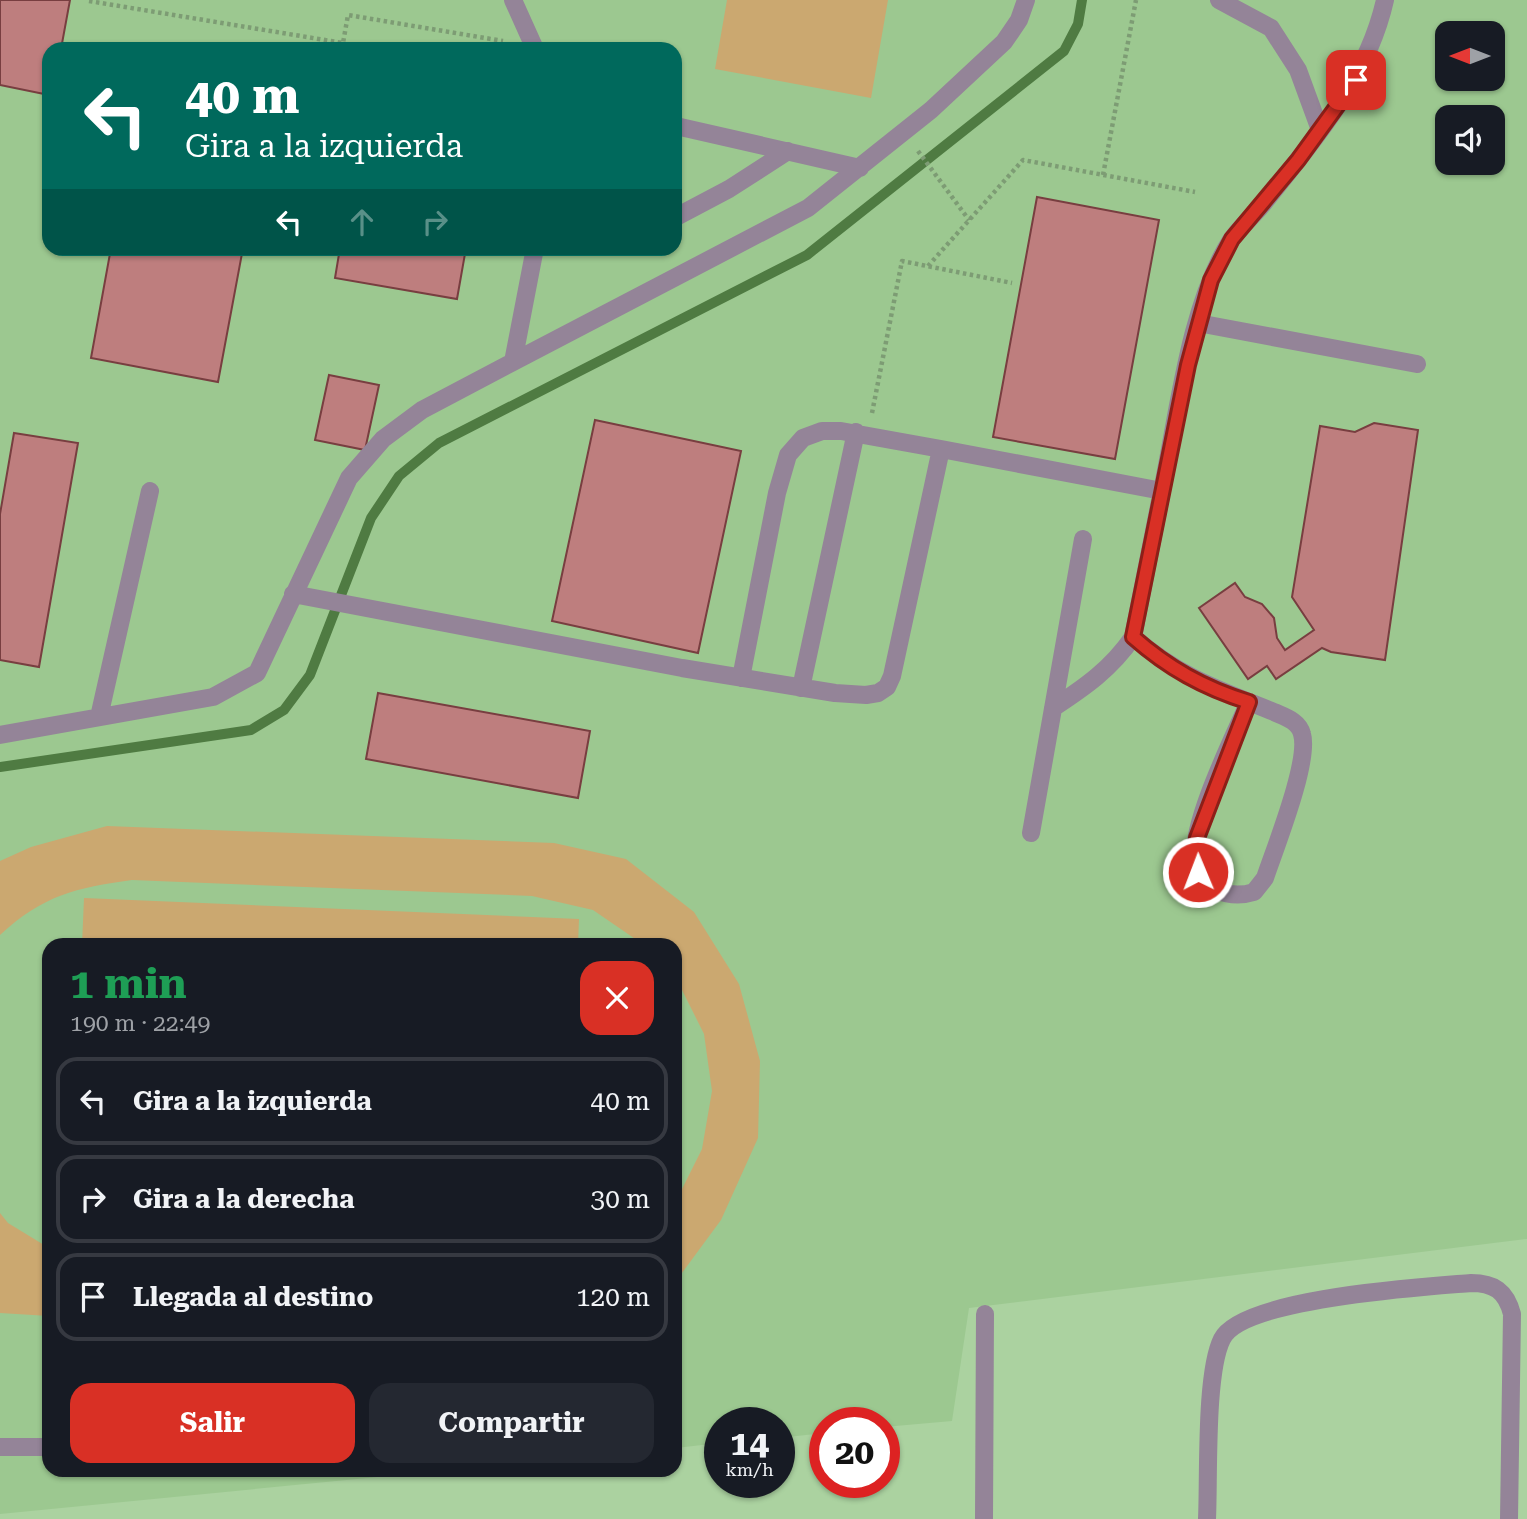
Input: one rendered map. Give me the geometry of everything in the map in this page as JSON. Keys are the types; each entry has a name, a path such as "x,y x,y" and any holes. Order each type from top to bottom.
{"street":[{"path":"513,0 533,42"},
{"path":"0,735 213,697 257,673 349,478 383,439 422,410 808,208 931,110 1004,42 1019,20 1026,0"},
{"path":"1219,0 1272,28 1298,70 1320,130"},
{"path":"1053,708 1097,680 1118,660 1133,637 1161,491 1198,323 1211,280 1232,239 1320,130 1356,80 1385,0"},
{"path":"682,127 860,167"},
{"path":"682,214 729,189 788,151"},
{"path":"513,362 534,256"},
{"path":"1198,323 1417,364"},
{"path":"741,678 777,494 788,455 803,438 822,431 862,433 1161,491"},
{"path":"801,688 862,433"},
{"path":"293,594 741,678 866,695 887,687 892,676 941,449"},
{"path":"99,717 150,491"},
{"path":"1031,833 1083,538"},
{"path":"1133,637 1157,659 1194,680 1249,702 1295,722 1303,736 1304,749 1265,878 1254,892 1233,895 1219,891 1203,880 1198,872 1195,851 1210,798 1249,702"},
{"path":"1208,1519 1215,1360 1228,1330 1251,1316 1367,1293 1484,1283 1499,1289 1513,1314 1509,1519"},
{"path":"984,1519 985,1314"},
{"path":"0,1447 42,1447"}],"path":[{"path":"1103,175 1136,0"},
{"path":"89,1 337,42"},
{"path":"343,42 348,15 506,42"},
{"path":"917,150 970,220"},
{"path":"928,266 1023,160 1195,192"},
{"path":"862,433 902,261 1012,283"}],"shaded area":[{"path":"0,0 1527,0 1527,1239 969,1308 952,1421 900,1426 900,1407 809,1407 809,1435 795,1436 795,1407 704,1407 704,1445 682,1447 682,938 42,938 42,1477 378,1477 0,1514"},
{"path":"727,0 888,0 871,98 715,69"},
{"path":"107,826 554,843 626,859 694,912 739,984 760,1061 758,1138 721,1220 682,1273 682,1189 702,1149 712,1091 704,1034 682,990 682,938 634,938 593,910 532,896 132,880 77,890 46,902 0,935 0,861 31,847"},
{"path":"84,898 579,919 578,938 82,938"},
{"path":"0,1213 8,1223 42,1244 42,1316 0,1313"}],"building":[{"path":"0,0 70,0 62,42 42,42 42,94 0,85"},
{"path":"1037,197 1159,220 1115,459 993,437"},
{"path":"110,256 242,256 218,382 91,358"},
{"path":"339,256 465,256 457,299 335,278"},
{"path":"329,375 379,385 365,450 315,440"},
{"path":"595,420 741,451 698,653 552,621"},
{"path":"595,420 741,451 698,653 552,621"},
{"path":"1374,423 1418,430 1385,660 1331,652 1322,648 1276,679 1267,666 1248,679 1199,608 1235,583 1245,597 1262,604 1274,618 1277,638 1285,650 1314,630 1292,597 1320,426 1355,432"},
{"path":"14,433 78,443 39,667 0,660 0,514"},
{"path":"378,693 590,731 578,798 366,759"}],"waterway":[{"path":"0,767 251,730 284,710 310,675 371,518 399,476 439,443 807,255 1064,51 1078,24 1082,0"}],"route":[{"path":"1198,872 1195,860 1197,838 1224,761 1249,702 1227,695 1167,665 1133,637 1152,552 1161,491 1198,323 1211,280 1232,239 1298,160 1356,80"}]}
